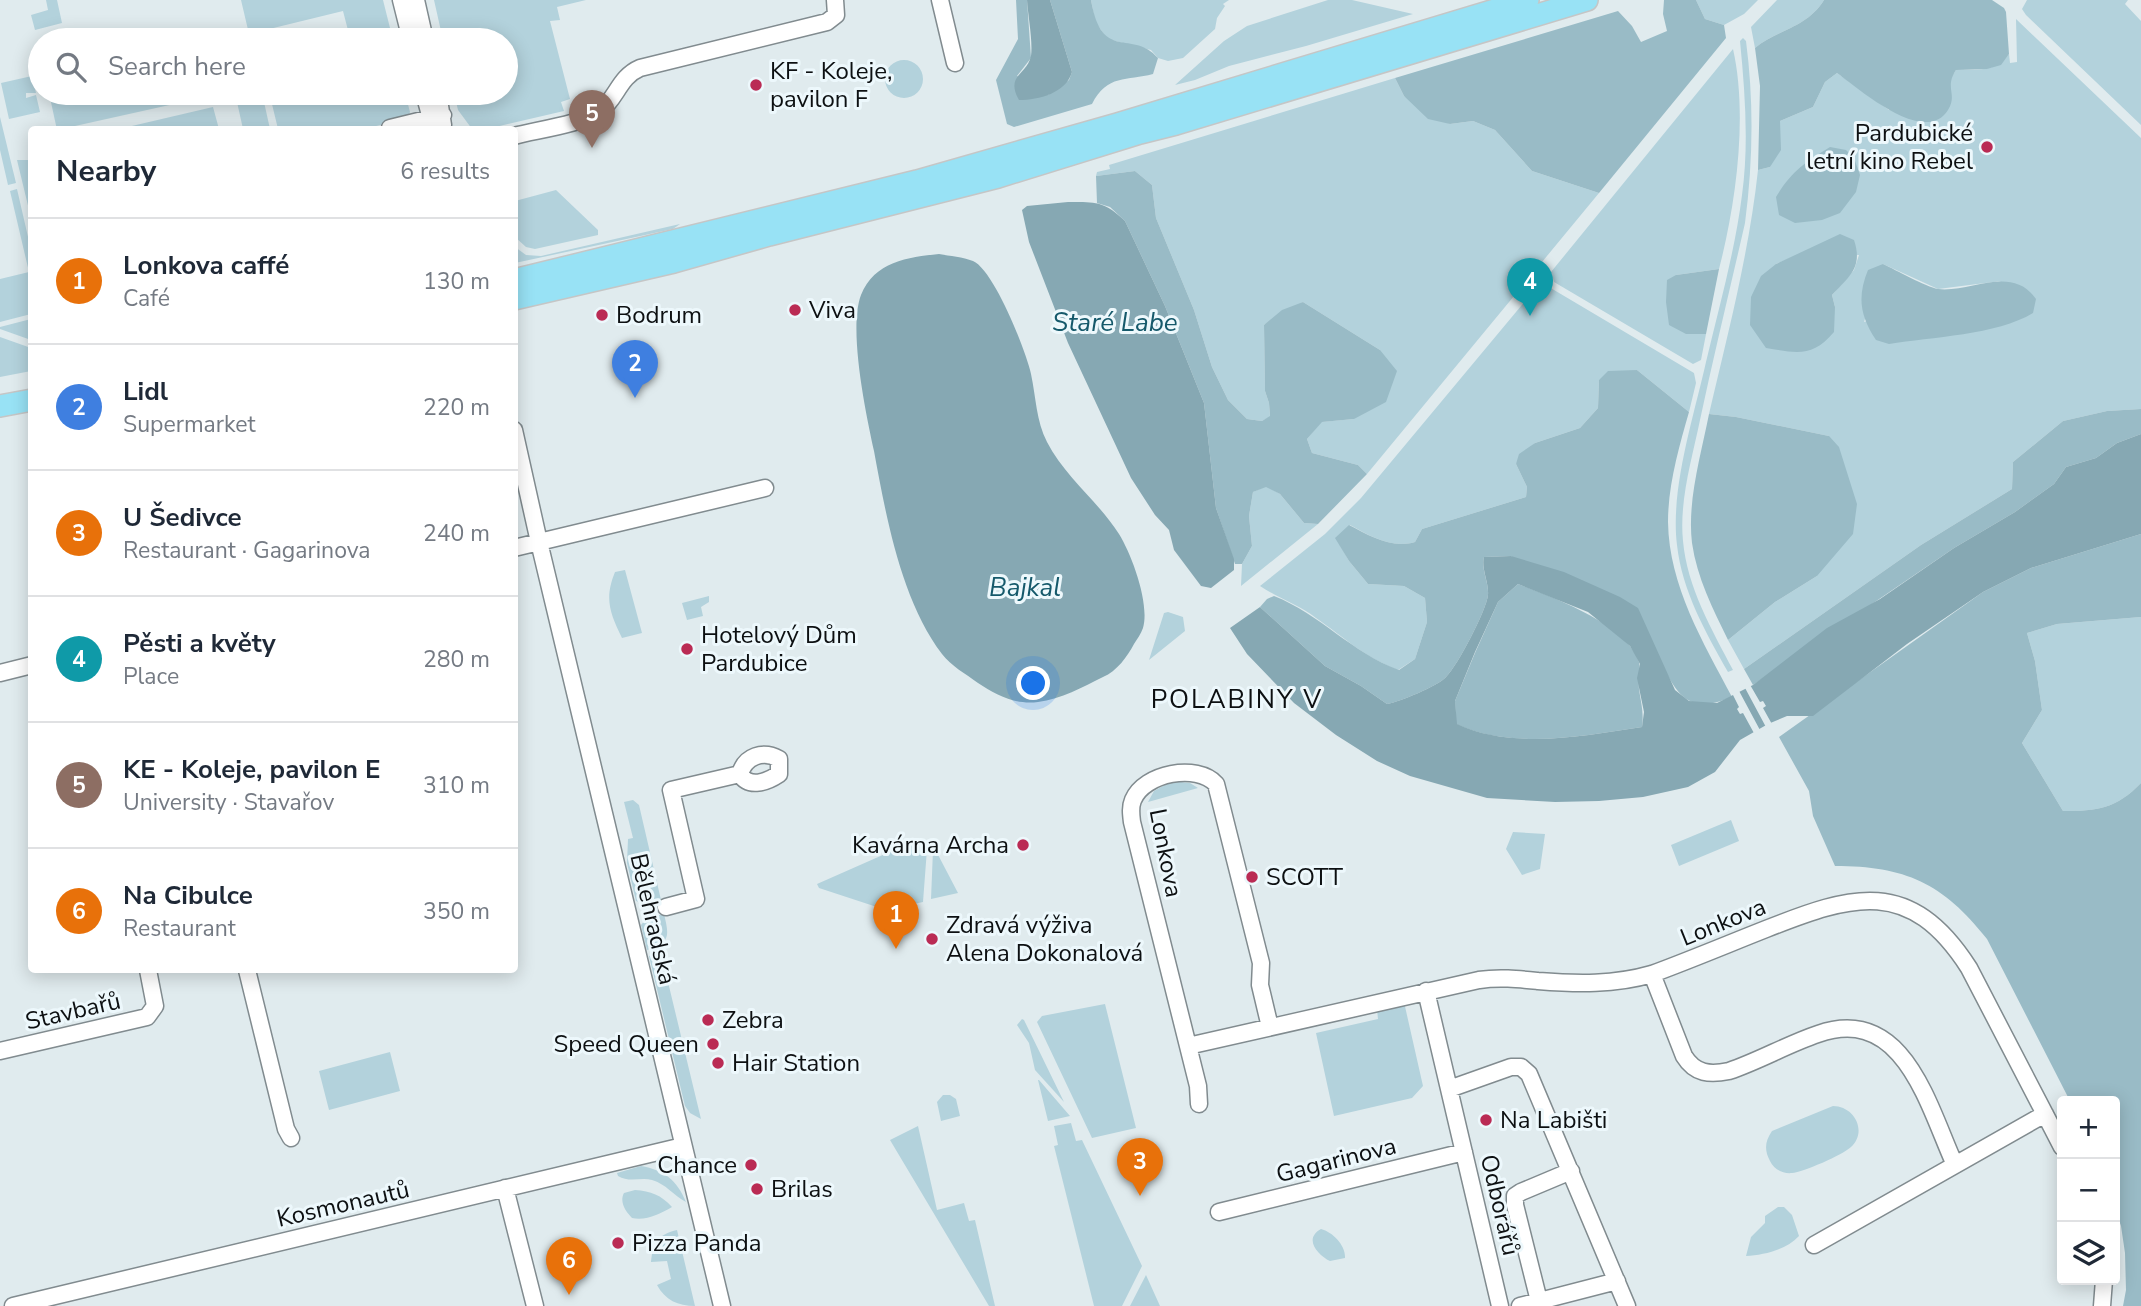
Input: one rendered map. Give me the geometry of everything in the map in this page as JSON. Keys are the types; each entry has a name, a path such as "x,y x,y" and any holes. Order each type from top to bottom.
{"main road":[{"path":"518,279 917,181 1117,124 1528,0"},
{"path":"518,298 674,262 998,177 1587,0"},
{"path":"0,398 28,399"},
{"path":"0,406 28,400"}],"street":[{"path":"401,0 408,28"},
{"path":"416,0 422,28"},
{"path":"518,135 581,120 598,113 622,80 640,68 827,22 836,15 835,0"},
{"path":"940,0 955,64"},
{"path":"430,105 438,123"},
{"path":"438,105 438,123"},
{"path":"409,126 438,123"},
{"name":"Bělehradská","path":"518,448 722,1306"},
{"path":"518,547 765,488"},
{"path":"0,673 28,666"},
{"path":"666,907 695,899 671,790 740,774"},
{"name":"Lonkova","path":"1199,1104 1198,1086 1131,814 1133,801 1140,791 1161,777 1172,774 1199,775 1216,784 1261,963 1260,985 1270,1027"},
{"name":"Lonkova","path":"1188,1046 1492,978 1605,984 1652,974 1830,906 1865,899 1898,905 1930,924 1958,950 2057,1137"},
{"name":"Stavbařů","path":"0,1051 147,1017 155,1006 149,973"},
{"path":"248,973 285,1129 290,1138"},
{"path":"1652,974 1684,1056 1694,1069 1702,1072 1714,1074 1729,1071 1831,1030 1854,1029 1870,1033 1891,1045 1912,1071 1955,1165"},
{"name":"Odborářů","path":"1426,991 1500,1306"},
{"path":"1449,1089 1511,1067 1517,1066 1525,1070 1533,1080 1627,1306"},
{"path":"1814,1245 2045,1114"},
{"name":"Kosmonautů","path":"13,1306 683,1146"},
{"name":"Gagarinova","path":"1219,1212 1464,1152"},
{"path":"1539,1301 1515,1196 1571,1171"},
{"path":"505,1188 535,1306"},
{"path":"1520,1306 1617,1282"},
{"path":"2102,1306 2104,1285"}],"shaded area":[{"path":"46,0 57,0 62,23 34,28 31,15 48,10"},
{"path":"241,0 383,0 390,28 347,28 343,11 274,28 248,28"},
{"path":"434,0 586,0 557,7 560,20 550,21 570,99 561,102 564,111 500,126 470,126 457,105 518,105 518,28 440,28"},
{"path":"1016,0 1027,0 1031,58 1017,76 1048,95 1069,80 1072,72 1050,0 1091,0 1096,20 1102,32 1110,39 1138,45 1158,58 1153,74 1111,83 1098,94 1092,104 1014,127 1007,124 996,80 1018,39"},
{"path":"1091,0 1229,0 1223,4 1225,6 1217,18 1215,29 1183,58 1168,61 1158,58 1151,50 1107,39 1095,21"},
{"path":"1328,0 1352,0 1413,14 1229,66 1175,85 1224,41 1247,26"},
{"path":"1664,0 1696,0 1705,19 1724,25 1726,38 1599,193 1532,171 1495,130 1473,121 1450,124 1428,119 1404,96 1395,78 1618,11 1632,26 1641,42 1667,31 1663,14"},
{"path":"1696,0 1758,0 1744,14 1724,25 1705,19"},
{"path":"1777,0 1824,0 1809,17 1755,48 1751,27"},
{"path":"1824,0 1992,0 2006,12 2009,54 2001,65 1987,69 1956,70 1951,82 1952,100 1948,110 1938,120 1924,122 1892,111 1837,73 1825,82 1813,107 1780,121 1781,150 1770,167 1758,170 1760,86 1755,48 1809,17"},
{"path":"2027,0 2128,0 2125,4 2141,21 2141,125 2026,15 2022,9"},
{"path":"2016,19 2141,138 2141,409 2107,411 2063,421 2013,462 2012,489 1921,545 1744,669 1728,640 1775,602 1817,576 1829,436 1709,414 1744,262 1758,170 1770,167 1780,121 1813,107 1825,82 1837,73 1889,110 1950,79 1956,70 1992,67 2009,54 2010,63 2017,62","holes":["1802,253 1859,255 1854,270 1832,295 1835,307 1776,264","1883,264 1938,289 2001,281 1864,322"]},
{"path":"1743,38 1746,41 1749,64 1751,109 1750,177 1745,223 1690,465 1682,526 1685,558 1695,591 1733,670 1728,672 1704,627 1684,579 1677,545 1676,523 1684,453 1731,258 1742,195 1746,138 1740,41"},
{"path":"1733,49 1740,102 1740,130 1735,188 1719,269 1676,275 1686,334 1706,334 1701,360 1693,364 1554,282 1551,272"},
{"path":"904,60 918,65 923,79 918,93 904,98 890,93 885,79 890,65"},
{"path":"28,77 28,105 38,105 40,112 9,119 1,83"},
{"path":"1395,78 1404,96 1450,124 1473,121 1495,130 1532,171 1599,193 1367,474 1358,465 1312,453 1307,439 1321,422 1354,419 1380,350 1303,302 1264,325 1265,391 1270,417 1262,421 1247,419 1228,400 1212,367 1194,310 1156,218 1152,185 1135,171 1096,176 1097,172 1110,169 1109,165"},
{"path":"52,105 170,105 75,126 56,126"},
{"path":"238,105 265,105 269,126 242,126"},
{"path":"272,105 408,105 410,112 407,119 376,126 277,126"},
{"path":"213,107 218,126 132,126"},
{"path":"0,117 16,183 8,185 0,150"},
{"path":"1830,147 1846,150 1854,158 1860,175 1856,192 1840,213 1822,220 1795,223 1779,215 1776,197 1787,181 1806,163"},
{"path":"17,160 28,160 28,206"},
{"path":"1135,171 1152,185 1156,218 1194,310 1212,367 1228,400 1247,419 1262,421 1270,416 1265,391 1264,325 1282,310 1303,302 1380,350 1397,371 1386,402 1354,419 1322,422 1307,439 1312,453 1358,465 1367,474 1318,524 1304,523 1280,494 1266,487 1253,492 1249,516 1252,546 1242,564 1235,564 1216,508 1204,403 1165,306 1125,221 1110,207 1097,203 1096,176"},
{"path":"17,189 28,237 28,268 10,191"},
{"path":"556,190 598,230 598,235 535,249 526,247 518,240 518,200"},
{"path":"680,224 673,229 518,262 518,249 526,255 541,256"},
{"path":"1840,234 1854,240 1857,257 1853,270 1832,295 1835,307 1834,332 1818,346 1803,352 1766,348 1750,325 1751,297 1761,276 1776,264"},
{"path":"1883,264 1938,289 1990,282 2015,283 2036,299 2033,313 1983,331 1889,344 1876,340 1866,323 1861,298 1868,270"},
{"path":"1719,269 1706,334 1686,334 1669,325 1667,280 1676,275"},
{"path":"28,272 28,315 0,322 0,279"},
{"path":"1542,285 1694,373 1696,383 1689,412 1637,370 1599,380 1598,408 1580,428 1535,443 1516,464 1527,487 1526,497 1422,529 1415,542 1406,544 1381,540 1350,525 1336,538 1349,561 1368,584 1404,586 1425,598 1427,622 1415,659 1398,670 1365,653 1309,613 1260,586 1325,534 1361,498 1536,288"},
{"path":"28,320 28,339 0,329"},
{"path":"0,337 28,347 28,372 0,377"},
{"path":"1637,370 1689,412 1670,494 1670,546 1674,569 1689,613 1732,697 1706,704 1688,700 1674,686 1662,664 1511,556 1484,557 1488,590 1486,603 1464,650 1446,677 1418,693 1387,704 1325,666 1260,607 1274,596 1306,613 1366,654 1399,670 1415,659 1427,622 1425,598 1404,586 1368,584 1335,538 1349,525 1390,543 1406,544 1415,542 1422,529 1526,497 1527,487 1516,464 1519,454 1535,443 1580,428 1598,408 1599,380 1608,371"},
{"path":"2141,409 2141,434 2117,443 2096,458 2066,467 2054,484 2015,512 1954,548 1753,685 1744,669 1921,545 2012,489 2013,462 2063,421 2107,411"},
{"path":"1709,414 1829,436 1839,447 1857,504 1853,534 1817,576 1775,602 1728,640 1702,581 1692,543 1693,495"},
{"path":"1266,486 1280,494 1304,523 1318,524 1241,586 1242,564 1252,546 1249,516 1253,492"},
{"path":"2141,534 2141,617 2057,624 2027,633 2035,661 2042,710 2022,743 2063,811 2105,807 2132,792 2141,783 2141,1306 2123,1306 2126,1290 2125,1253 2120,1223 2120,1096 2067,1096 1987,939 1955,904 1921,881 1902,874 1835,866 1813,816 1809,791 1779,737 1983,592 2031,568"},
{"path":"625,570 642,633 622,638 609,598 615,572"},
{"path":"1518,584 1587,614 1620,636 1632,648 1640,665 1642,727 1572,737 1524,739 1478,732 1456,724 1455,701 1475,653 1498,602"},
{"path":"709,596 709,602 701,607 703,616 687,620 682,603"},
{"path":"1658,600 1675,605 1642,604"},
{"path":"1164,613 1183,617 1185,631 1149,660"},
{"path":"2141,617 2141,783 2123,798 2105,807 2063,811 2022,743 2042,710 2035,661 2027,633 2057,624"},
{"path":"1172,781 1190,783 1198,788 1148,802 1154,791"},
{"path":"633,800 639,805 661,900 644,904 636,901 627,863 628,839 633,838 624,802"},
{"path":"1731,820 1739,841 1679,866 1671,845"},
{"path":"1513,832 1545,834 1540,869 1522,875 1506,849"},
{"path":"919,839 927,849 923,902 886,910 819,888 817,884"},
{"path":"935,849 958,893 931,899 933,850"},
{"path":"664,914 666,937 660,944 647,950 641,925 647,918"},
{"path":"661,953 701,1119 690,1113 685,1106 649,956"},
{"path":"1404,1002 1423,1086 1412,1098 1334,1116 1316,1033 1378,1019 1377,1009"},
{"path":"1105,1004 1136,1128 1092,1138 1037,1022 1042,1016"},
{"path":"1022,1019 1064,1102 1035,1070 1029,1043 1017,1025"},
{"path":"390,1052 400,1091 329,1110 319,1071"},
{"path":"1039,1080 1070,1116 1048,1121"},
{"path":"943,1095 956,1099 960,1116 941,1121 937,1102"},
{"path":"1833,1106 1847,1110 1856,1120 1858,1134 1851,1147 1797,1172 1785,1173 1774,1166 1766,1149 1772,1131"},
{"path":"1071,1123 1076,1141 1082,1140 1142,1266 1122,1306 1094,1306 1054,1146 1058,1145 1054,1126"},
{"path":"918,1126 937,1210 964,1203 969,1221 975,1220 995,1306 989,1306 890,1140"},
{"path":"641,1166 669,1177 686,1202 657,1182 618,1176 617,1173"},
{"path":"635,1190 655,1194 672,1207 648,1218 632,1218 622,1200 624,1193"},
{"path":"1778,1207 1784,1207 1792,1215 1799,1236 1774,1251 1746,1256 1751,1237 1765,1223 1765,1216"},
{"path":"1321,1229 1338,1240 1345,1258 1330,1261 1317,1251 1313,1237"},
{"path":"677,1230 695,1306 683,1305 664,1295 657,1285 671,1279 667,1261 651,1262 658,1240"},
{"path":"1146,1275 1160,1306 1130,1306"}],"water":[{"path":"1027,0 1050,0 1072,72 1064,85 1051,94 1019,100 1014,85 1031,56"},
{"name":"Staré Labe","path":"1068,202 1105,206 1125,221 1165,306 1204,403 1216,508 1234,559 1234,570 1211,588 1201,586 1174,550 1169,530 1155,515 1131,478 1068,343 1029,242 1022,210 1027,206"},
{"name":"Bajkal","path":"939,254 973,261 990,279 1023,348 1047,442 1054,455 1119,534 1142,593 1145,618 1143,628 1121,663 1095,681 1055,698 1030,703 1006,698 954,666 942,654 928,632 916,609 897,557 863,394 857,350 857,310 867,284 883,268 916,257"},
{"path":"2141,434 2141,534 2031,568 1983,592 1907,644 1813,716 1787,716 1768,724 1740,740 1715,772 1688,787 1643,797 1555,802 1487,798 1410,776 1377,761 1336,735 1294,703 1247,654 1230,628 1260,607 1325,666 1387,704 1393,703 1435,685 1451,671 1471,638 1486,603 1488,590 1484,557 1511,556 1564,572 1638,608 1675,690 1689,701 1717,703 1753,685 1827,628 1880,599 1954,548 2015,512 2054,484 2066,467 2096,458 2117,443","holes":["1518,584 1588,612 1630,646 1640,664 1637,678 1644,712 1642,727 1572,737 1524,739 1501,737 1457,724 1455,701 1475,652 1498,602"]}],"pier":[{"path":"1749,683 1760,702 1763,701 1766,706 1763,708 1773,726 1767,729 1744,686"},
{"path":"1738,689 1761,732 1755,735 1743,713 1740,714 1737,709 1739,707 1732,693"}],"place":[{"name":"KF - Koleje, pavilon F","path":"756,85"},
{"name":"Pardubické letní kino Rebel","path":"1987,147"},
{"name":"KE - Koleje, pavilon E","path":"592,148"},
{"name":"Viva","path":"795,310"},
{"name":"Bodrum","path":"602,315"},
{"name":"Pěsti a květy","path":"1530,316"},
{"name":"Lidl","path":"635,398"},
{"name":"Hotelový Dům Pardubice","path":"687,649"},
{"name":"Kavárna Archa","path":"1023,845"},
{"name":"SCOTT","path":"1252,877"},
{"name":"Zdravá výživa Alena Dokonalová","path":"932,939"},
{"name":"Lonkova caffé","path":"896,949"},
{"name":"Zebra","path":"708,1020"},
{"name":"Speed Queen","path":"713,1044"},
{"name":"Hair Station","path":"718,1063"},
{"name":"Na Labišti","path":"1486,1120"},
{"name":"Chance","path":"751,1165"},
{"name":"Brilas","path":"757,1189"},
{"name":"U Šedivce","path":"1140,1196"},
{"name":"Pizza Panda","path":"618,1243"},
{"name":"Na Cibulce","path":"569,1295"}],"district":[{"name":"POLABINY V","path":"1237,699"}]}
